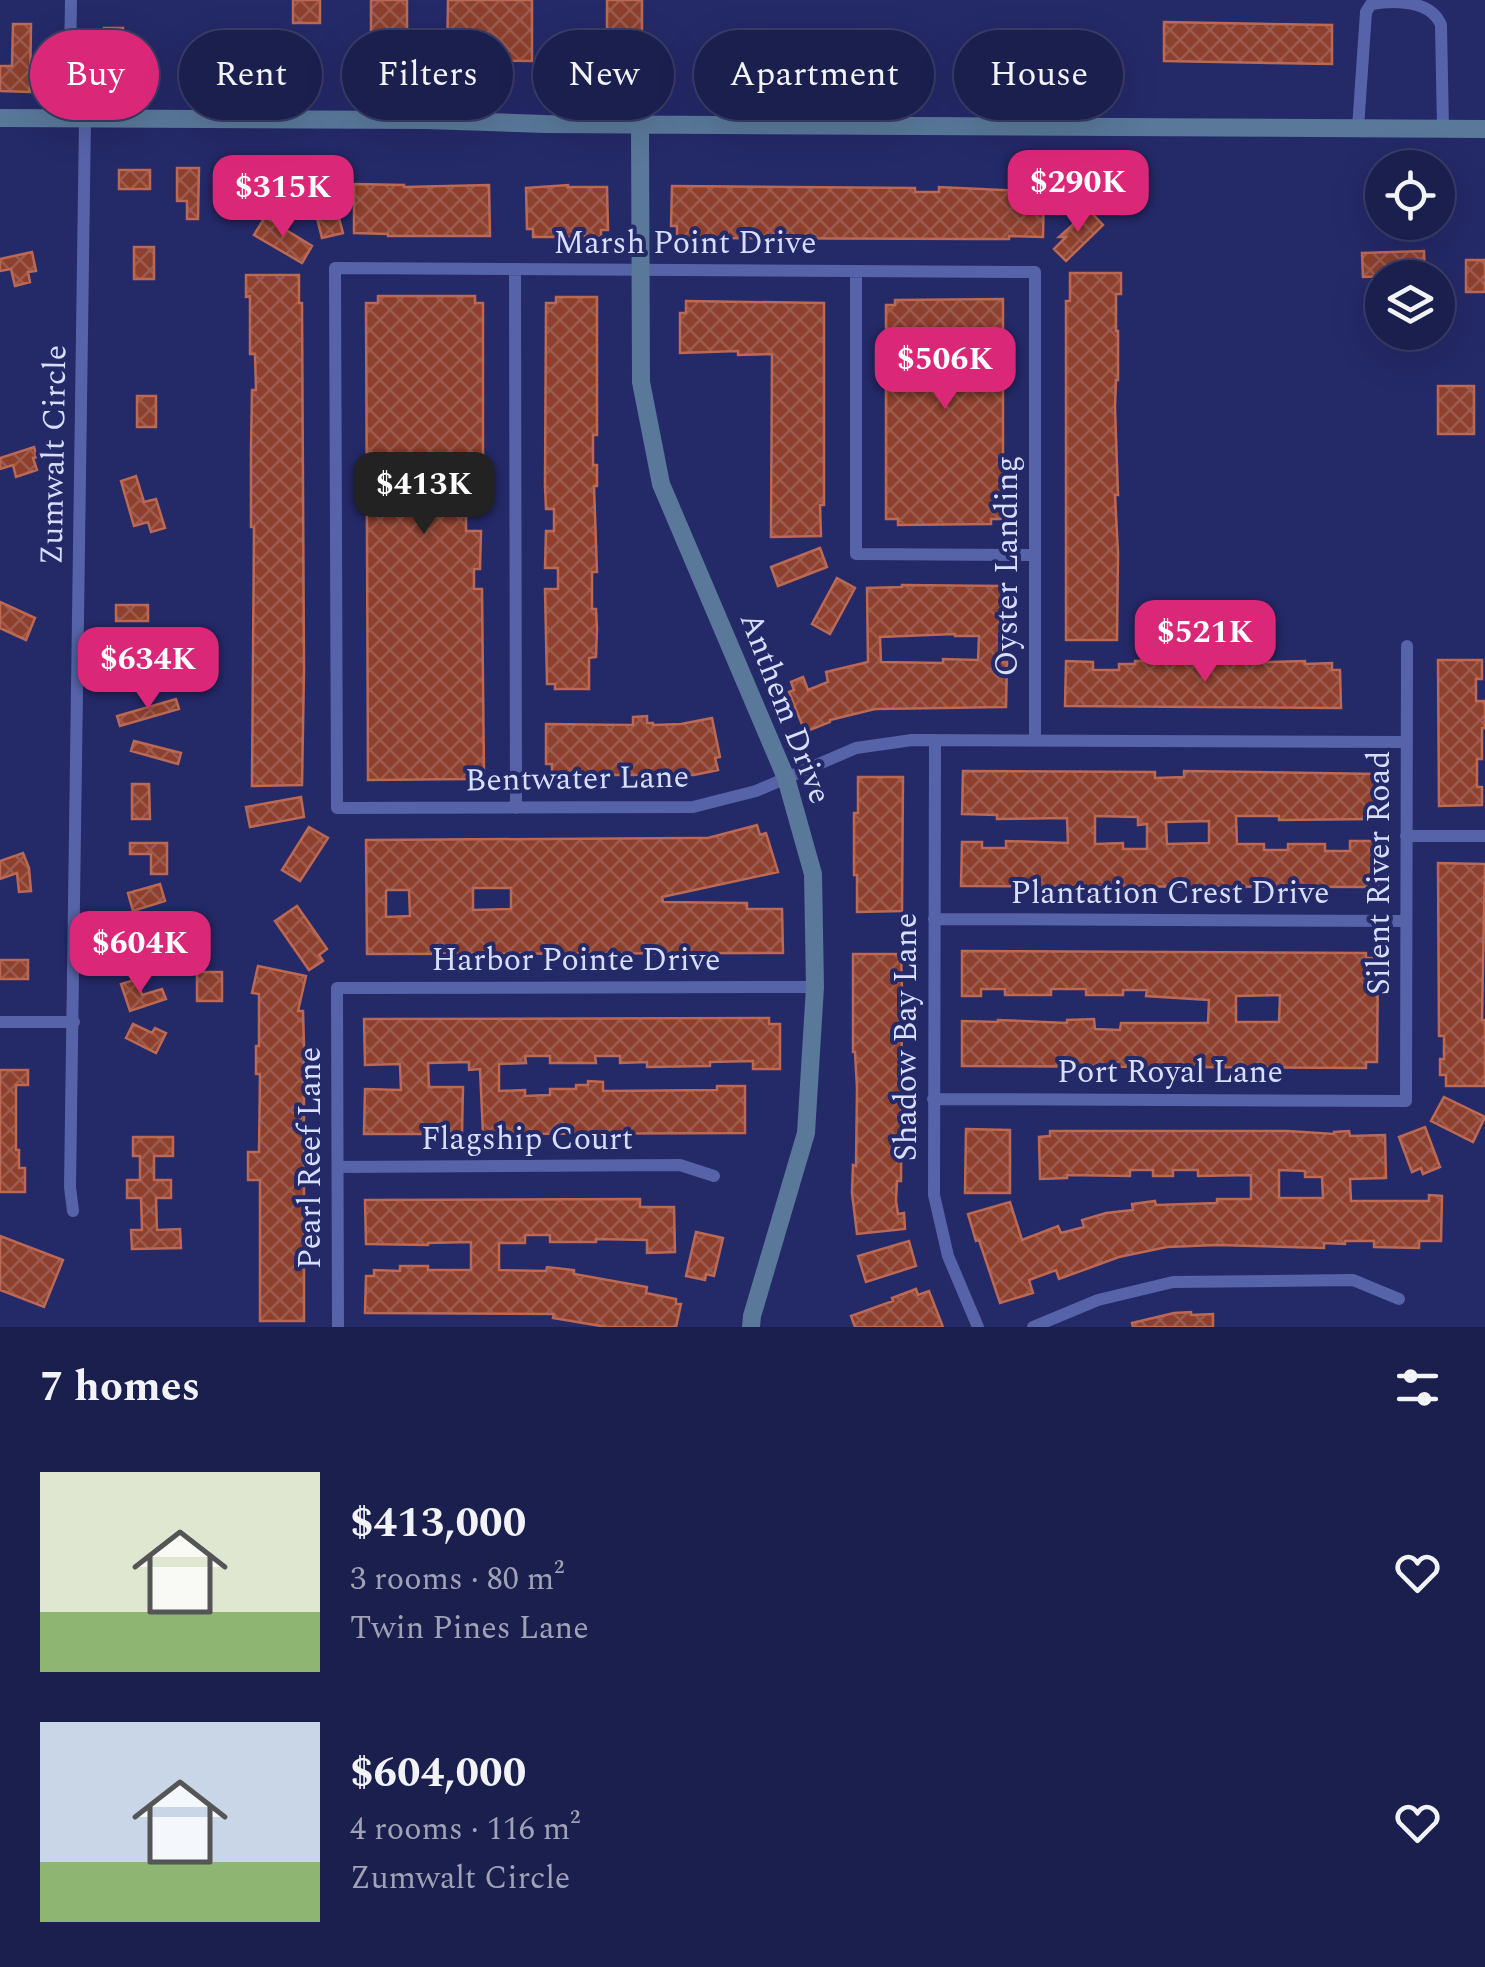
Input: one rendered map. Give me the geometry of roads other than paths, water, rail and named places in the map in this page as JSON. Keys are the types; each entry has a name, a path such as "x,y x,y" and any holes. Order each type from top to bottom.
{"street":[{"name":"Zumwalt Circle","path":"70,0 72,30"},
{"path":"1358,128 1366,12 1371,4 1401,1 1421,4 1434,12 1441,25 1443,129"},
{"path":"0,118 30,118"},
{"path":"159,119 1485,130"},
{"name":"Zumwalt Circle","path":"73,1211 70,1187 77,120"},
{"name":"Anthem Drive","path":"640,125 641,382 660,484 786,778 813,874 815,986 806,1133 749,1323"},
{"name":"Marsh Point Drive","path":"336,808 335,268 1035,272"},
{"path":"514,269 516,808"},
{"path":"856,271 856,554 1035,555"},
{"name":"Oyster Landing","path":"1035,272 1035,740"},
{"name":"Silent River Road","path":"1406,646 1406,1101"},
{"name":"Bentwater Lane","path":"336,808 693,807 756,791 856,748 912,740 1406,742"},
{"name":"Shadow Bay Lane","path":"935,740 934,1195 948,1256 978,1327"},
{"path":"1406,836 1485,836"},
{"name":"Plantation Crest Drive","path":"934,920 1406,921"},
{"name":"Harbor Pointe Drive","path":"337,988 815,986"},
{"name":"Pearl Reef Lane","path":"337,988 338,1327"},
{"path":"0,1022 74,1022"},
{"name":"Port Royal Lane","path":"934,1099 1406,1101"},
{"name":"Flagship Court","path":"338,1167 680,1165 714,1176"},
{"path":"1033,1327 1098,1300 1173,1282 1354,1280 1399,1299"}]}
